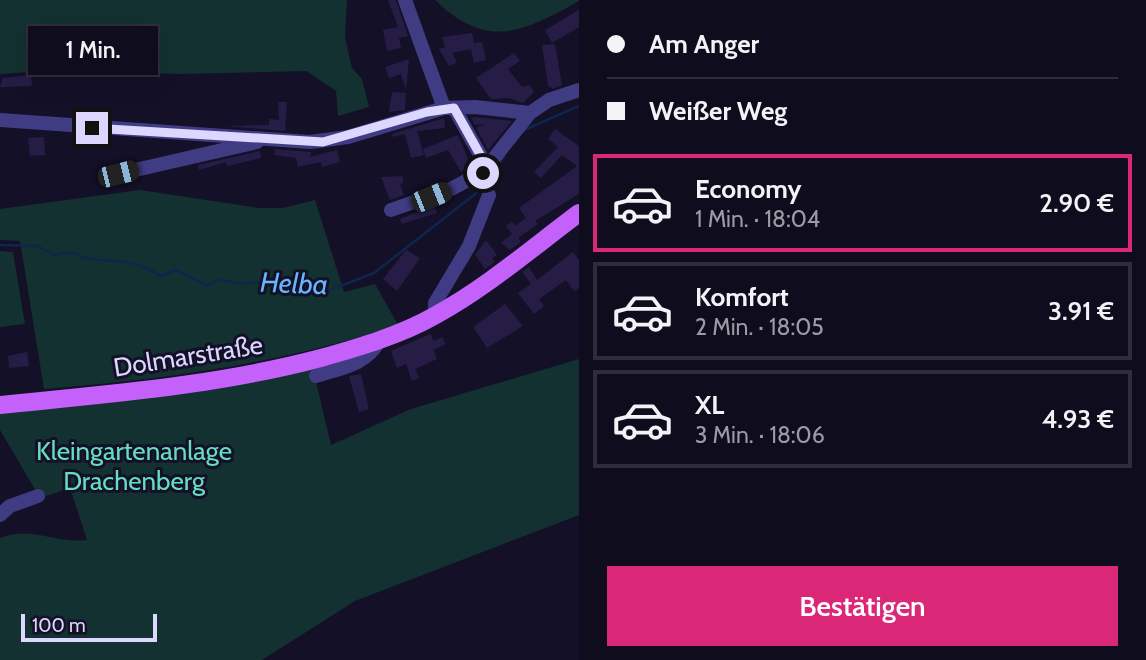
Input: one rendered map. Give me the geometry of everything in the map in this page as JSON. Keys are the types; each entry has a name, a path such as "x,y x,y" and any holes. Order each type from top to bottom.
{"main road":[{"name":"Dolmarstraße","path":"0,405 127,394 214,382 295,365 380,340 435,316 485,284 579,213"}],"street":[{"path":"405,0 449,108 488,169"},
{"path":"391,210 450,189 488,169 530,113 549,100 579,90"},
{"path":"0,120 168,134 323,142 449,108 530,113"},
{"path":"118,174 267,138"},
{"path":"435,316 435,303 469,246 489,195"},
{"name":"Dolmarstraße","path":"316,376 357,364 373,352 380,340"},
{"path":"0,515 10,506 38,496"}],"green space":[{"path":"0,0 347,0 345,37 352,68 362,79 369,107 338,116 336,91 306,71 180,74 79,71 48,75 47,71 0,74"},
{"path":"435,0 579,1 523,28 489,31 472,26 454,16"},
{"path":"140,190 259,208 283,208 315,200 344,292 375,284 398,325 311,350 223,368 133,381 44,389 20,241 0,240 0,209"},
{"path":"0,251 13,252 25,324 0,327"},
{"name":"Kleingartenanlage Drachenberg","path":"579,359 579,515 355,601 262,660 0,660 0,538 22,533 64,540 87,540 70,488 40,498 0,430 0,412 312,365 331,445 411,409"}],"building":[{"path":"388,0 396,0 408,36 399,38 401,48 387,51 383,30 398,27"},
{"path":"579,10 579,27 552,43 545,30"},
{"path":"472,33 474,43 482,42 486,60 474,63 471,49 452,53 457,62 449,66 439,49 445,47 442,37"},
{"path":"555,44 562,85 553,89 548,86 542,45"},
{"path":"514,53 520,61 508,69 522,87 529,85 534,92 523,103 509,98 491,99 476,78"},
{"path":"409,59 406,90 401,74 389,78 385,67"},
{"path":"31,75 32,86 0,87 3,78"},
{"path":"392,92 406,93 405,110 389,112"},
{"path":"278,102 287,102 285,131 224,126 269,125 269,119 279,120"},
{"path":"444,118 445,128 417,131 424,155 411,158 405,134 393,137 392,134"},
{"path":"471,118 512,121 488,150 476,128 485,124 475,125"},
{"path":"555,129 579,146 579,194 535,221 538,224 518,238 521,242 510,250 501,243 512,234 506,226 512,222 515,226 526,218 519,208 577,166 562,155 541,178 534,172 558,147 548,139"},
{"path":"458,135 471,166 461,172 448,150 426,158 423,149"},
{"path":"44,137 45,155 30,156 28,138"},
{"path":"275,149 311,152 310,157 337,150 340,162 322,167 321,162 298,167 296,158 274,155"},
{"path":"260,151 261,158 227,166 226,162 199,170 198,165"},
{"path":"403,176 403,183 400,184 404,195 390,200 381,177"},
{"path":"434,205 437,213 402,224 400,219"},
{"path":"486,240 497,255 492,258 495,262 485,269 475,255"},
{"path":"406,250 420,258 397,291 383,279"},
{"path":"573,252 579,260 579,288 574,291 566,280 539,299 544,306 534,314 518,293 531,284 522,272 529,267 537,280"},
{"path":"505,304 523,326 487,348 473,327"},
{"path":"430,334 434,341 442,337 446,344 433,350 437,359 415,369 419,378 412,381 406,364 397,368 391,351"},
{"path":"27,352 29,366 9,368 8,356"},
{"path":"361,374 369,409 359,412 349,376"}],"waterway":[{"name":"Helba","path":"524,130 579,106"},
{"name":"Helba","path":"0,245 38,246 54,255 73,253 90,259 130,263 161,276 175,270 207,285 220,279 238,284 262,282 330,290 374,273 474,195 504,157"}],"route":[{"path":"92,128 323,142 387,126 427,112 454,108 488,169 483,173"}]}
